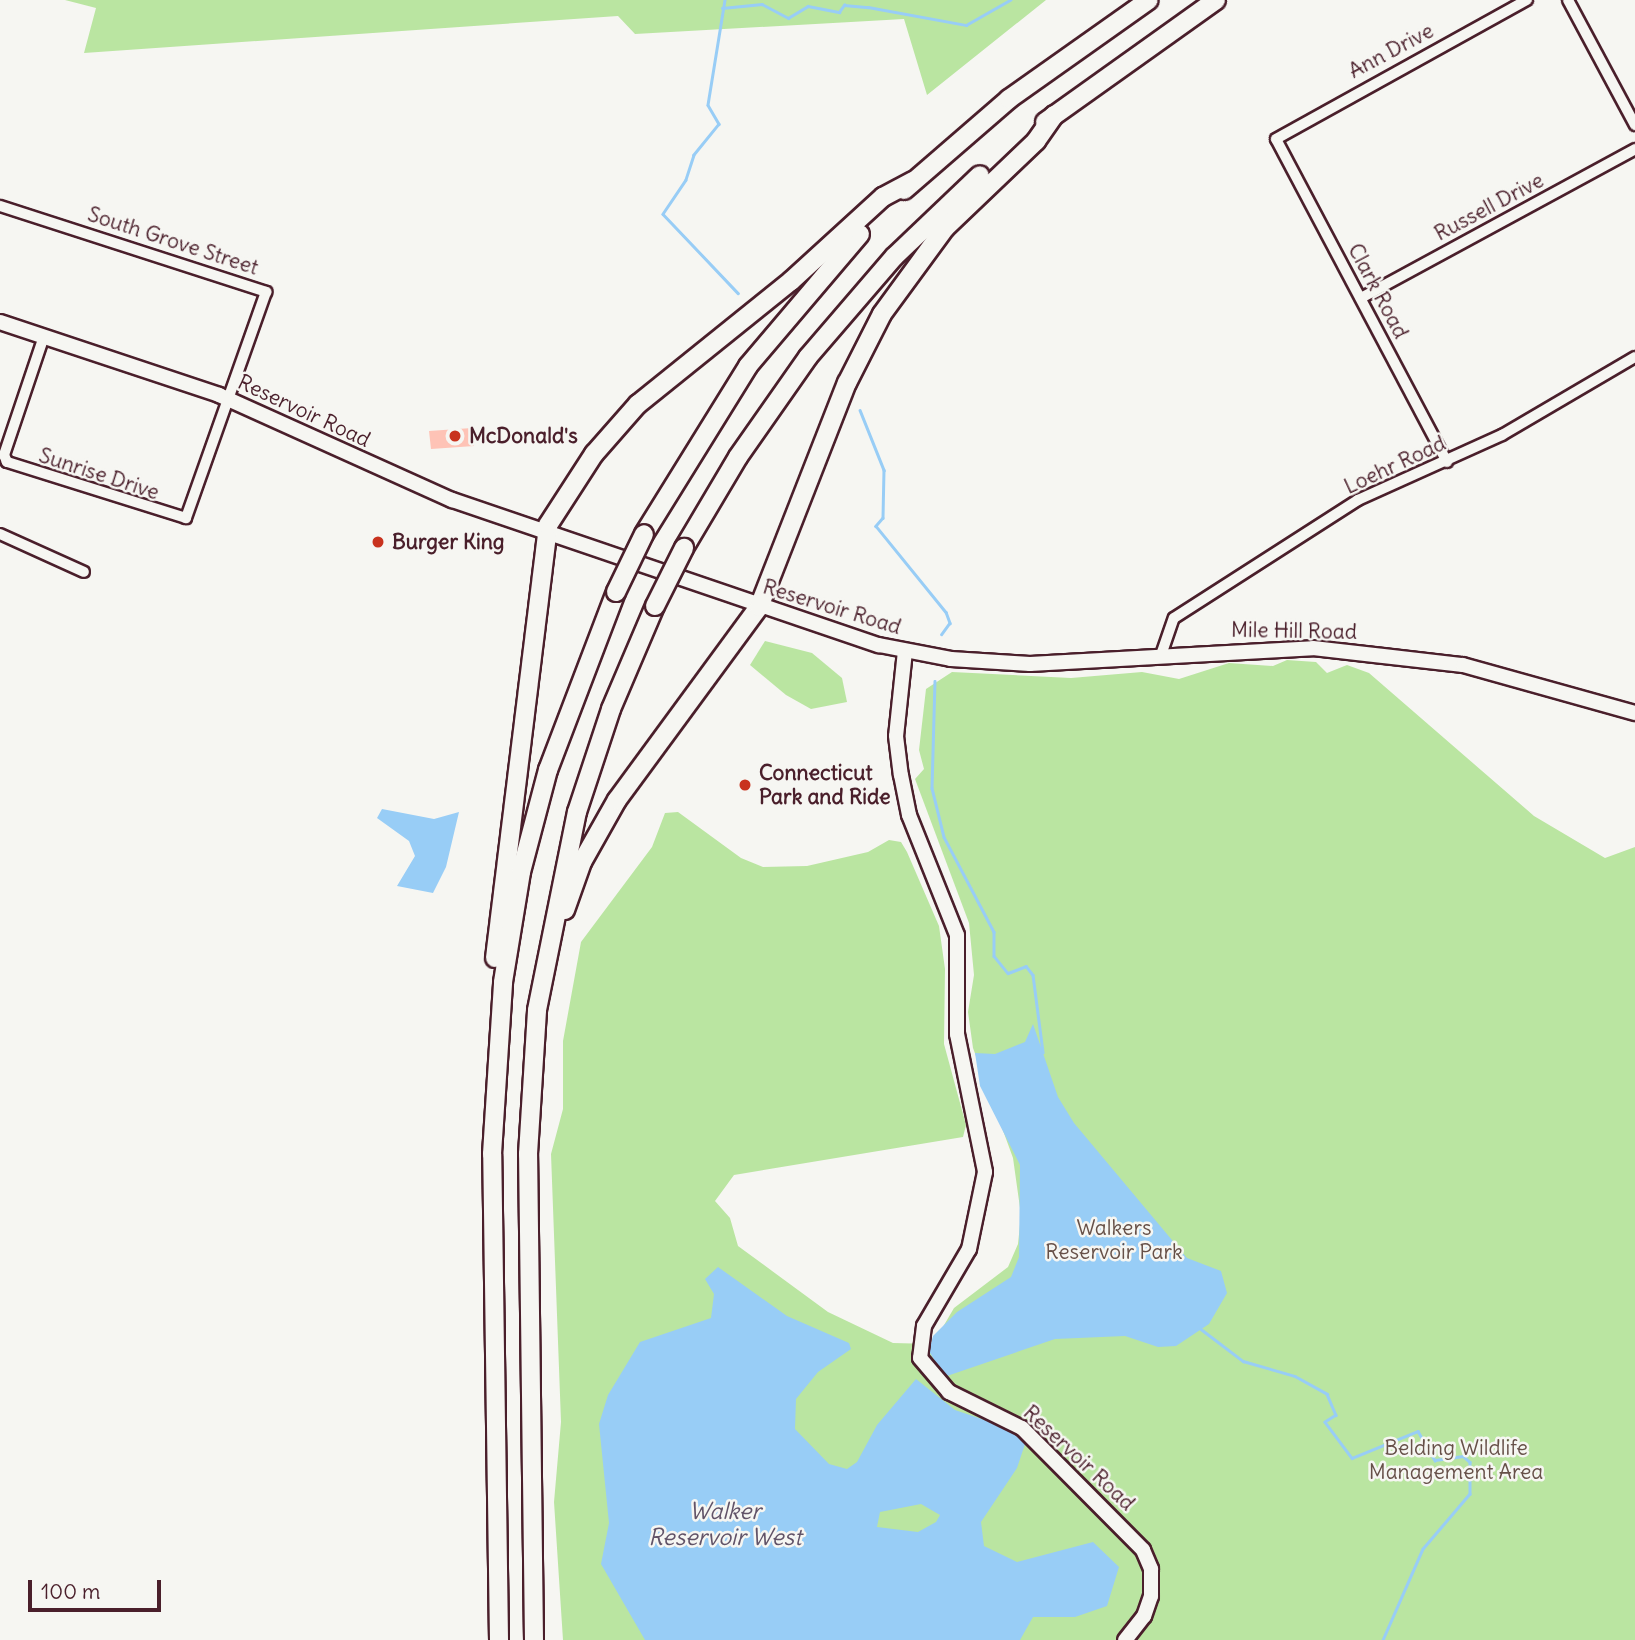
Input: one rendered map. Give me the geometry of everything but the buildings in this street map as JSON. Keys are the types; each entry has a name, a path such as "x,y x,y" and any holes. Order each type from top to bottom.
{"highway":[{"path":"499,1640 492,1154 498,1030 512,922 536,811 567,713 616,592 644,534 748,366 833,263 913,181 1009,99 1149,0"},
{"path":"534,1640 528,1154 544,965 586,783 655,606 684,548 772,406 851,305 944,208 1054,115 1216,0"},
{"path":"544,965 557,943 577,874 602,823 759,607 847,383 881,314 944,228 1036,141 1054,115"},
{"path":"498,1030 492,985 545,533 594,454 638,404 791,281 883,197 913,181"}],"main road":[{"name":"Reservoir Road","path":"0,322 232,400 410,483 545,533 759,607 905,651 896,736 901,775 909,815 957,935 957,1034 985,1172 969,1249 924,1326 920,1358 949,1392 1023,1428 1143,1550 1151,1569 1150,1596 1144,1616 1125,1640"},
{"name":"Mile Hill Road","path":"905,651 1030,664 1268,647 1416,658 1510,676 1635,713"}],"street":[{"name":"Ann Drive","path":"1276,139 1527,0"},
{"path":"1568,0 1635,125"},
{"name":"Clark Road","path":"1276,139 1447,462"},
{"name":"Russell Drive","path":"1361,298 1635,149"},
{"name":"South Grove Street","path":"0,206 266,292 232,400"},
{"name":"Sunrise Drive","path":"44,336 4,455 16,468 186,518 232,400"},
{"name":"Loehr Road","path":"1161,655 1174,618 1358,500 1447,462 1635,357"},
{"path":"0,534 84,572"}],"green space":[{"path":"65,0 1046,0 927,95 904,19 635,34 618,16 84,53 96,8"},
{"path":"765,641 812,653 842,678 847,702 811,709 786,695 750,665"},
{"path":"1287,660 1316,662 1327,673 1347,665 1369,673 1534,816 1605,858 1635,847 1635,1640 563,1640 554,1502 561,1422 551,1154 563,1109 563,1041 581,942 652,847 665,813 678,812 741,858 763,867 807,866 868,852 889,840 901,842 907,852 939,926 945,969 944,1044 966,1125 963,1137 734,1175 715,1201 730,1218 738,1246 828,1312 893,1343 933,1344 954,1308 1008,1267 1018,1244 1021,1215 1013,1158 973,1048 968,1012 974,975 969,923 915,779 924,769 919,750 926,689 952,672 1071,678 1142,672 1179,679 1229,663 1273,666"}],"water":[{"path":"382,809 434,819 459,812 446,867 433,893 397,886 415,856 409,841 377,818"},
{"path":"1033,1024 1058,1097 1074,1123 1187,1258 1221,1271 1227,1293 1209,1324 1176,1346 1158,1347 1125,1336 1055,1339 944,1377 929,1351 933,1336 957,1312 1011,1277 1019,1257 1020,1165 980,1086 975,1053 995,1054 1025,1042"},
{"name":"Walker Reservoir West","path":"718,1267 787,1316 849,1343 851,1349 818,1372 796,1399 795,1429 829,1464 847,1469 857,1462 877,1425 916,1379 955,1410 1008,1428 1025,1444 1017,1468 981,1522 984,1546 1017,1562 1093,1542 1119,1567 1107,1606 1075,1617 1033,1617 1020,1640 645,1640 601,1564 609,1523 599,1424 608,1395 640,1342 711,1318 714,1294 705,1279","holes":["921,1504 940,1515 936,1522 918,1532 877,1527 880,1512"]}],"waterway":[{"path":"725,0 708,105 719,124 694,155 686,180 663,214 738,293"},
{"path":"722,8 762,4 788,18 808,6 839,12 844,5 966,25 1010,0"},
{"path":"860,410 884,470 883,518 876,526 946,612 950,623 942,634"},
{"path":"935,681 932,788 944,837 994,932 994,956 1008,973 1026,966 1033,975 1043,1052"},
{"path":"1201,1329 1243,1361 1295,1376 1327,1394 1336,1415 1325,1422 1352,1458 1418,1431 1435,1460 1463,1456 1470,1462 1470,1494 1423,1549 1383,1640"}],"place":[{"name":"McDonald's","path":"455,436"},
{"name":"Burger King","path":"378,542"},
{"name":"Connecticut Park and Ride","path":"745,785"}],"park label":[{"name":"Walkers Reservoir Park","path":"1114,1240"},
{"name":"Belding Wildlife Management Area","path":"1456,1460"}]}
